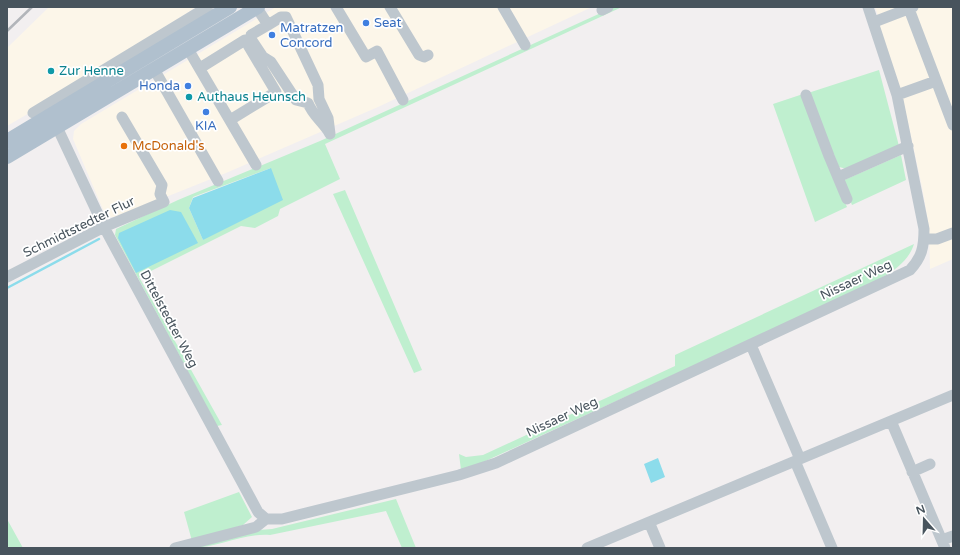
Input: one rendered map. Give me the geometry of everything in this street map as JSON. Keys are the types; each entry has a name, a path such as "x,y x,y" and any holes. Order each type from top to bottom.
{"main road":[{"path":"7,141 46,113 114,70 230,7"},
{"path":"7,157 46,113 154,69 257,7"}],"street":[{"path":"257,7 268,25"},
{"path":"336,7 366,57 377,51 403,100"},
{"path":"390,7 419,55 424,57 428,55"},
{"path":"503,7 525,45"},
{"path":"868,7 896,95 918,195 924,239 937,239 953,233"},
{"path":"874,22 911,8 953,126"},
{"path":"308,103 318,121 327,128 330,134 328,118 319,99 320,91 315,77 303,55 294,30 286,17 280,17 251,35 251,39 263,57 271,62 296,100 308,103 312,100 319,99"},
{"path":"200,68 245,40 276,92 230,120"},
{"path":"188,49 256,165"},
{"path":"154,69 218,181"},
{"path":"896,95 936,81"},
{"path":"806,95 847,199"},
{"name":"Dittelstedter Weg","path":"46,113 154,323 258,512 266,519"},
{"name":"Schmidtstedter Flur","path":"7,277 162,198 162,185 122,117"},
{"path":"838,176 908,146"},
{"name":"Nissaer Weg","path":"175,548 256,527 266,519 282,519 459,474 496,463 910,270 922,254 924,239"},
{"path":"751,345 832,548"},
{"path":"587,548 953,395"},
{"path":"891,421 944,544 953,536"},
{"path":"912,472 930,464"},
{"path":"649,522 660,548"}],"shaded area":[{"path":"49,7 196,7 67,91 7,126 7,48"},
{"path":"276,7 592,7 378,107 226,173 116,217 109,217 104,212 73,139 74,131 81,124"},
{"path":"875,7 953,7 953,259 930,269 929,227 922,187 907,118 879,27 881,25"}],"green space":[{"path":"614,7 622,7 325,144 340,179 280,209 278,216 255,228 241,226 139,277 222,425 217,426 115,235 116,229 178,200 320,141","holes":["271,168 203,240 189,208 193,197"]},
{"path":"879,70 899,146 847,169 839,167 808,93"},
{"path":"803,94 826,160 847,207 815,222 773,104"},
{"path":"901,155 906,180 852,205 842,181"},
{"path":"345,190 422,370 414,373 333,194"},
{"path":"914,244 910,253 897,268 852,293 479,464 461,470 459,454 466,457 483,455 675,366 675,355"},
{"path":"239,492 252,517 243,525 192,541 184,512"},
{"path":"396,499 416,548 402,548 386,511 270,535 250,536 211,546 191,548 259,530 272,529"},
{"path":"7,519 23,548 9,548 7,544"}],"water":[{"path":"271,168 283,200 203,240 189,208 193,198"},
{"path":"170,210 181,212 198,243 136,273 118,238 119,233"},
{"path":"658,458 665,477 651,483 644,464"}],"waterway":[{"path":"7,288 99,239"}],"railway":[{"path":"7,31 32,7"}],"place":[{"name":"Seat","path":"366,23"},
{"name":"Matratzen Concord","path":"272,35"},
{"name":"Zur Henne","path":"51,71"},
{"name":"Honda","path":"188,86"},
{"name":"Authaus Heunsch","path":"189,97"},
{"name":"KIA","path":"206,112"},
{"name":"McDonald's","path":"124,146"}]}
